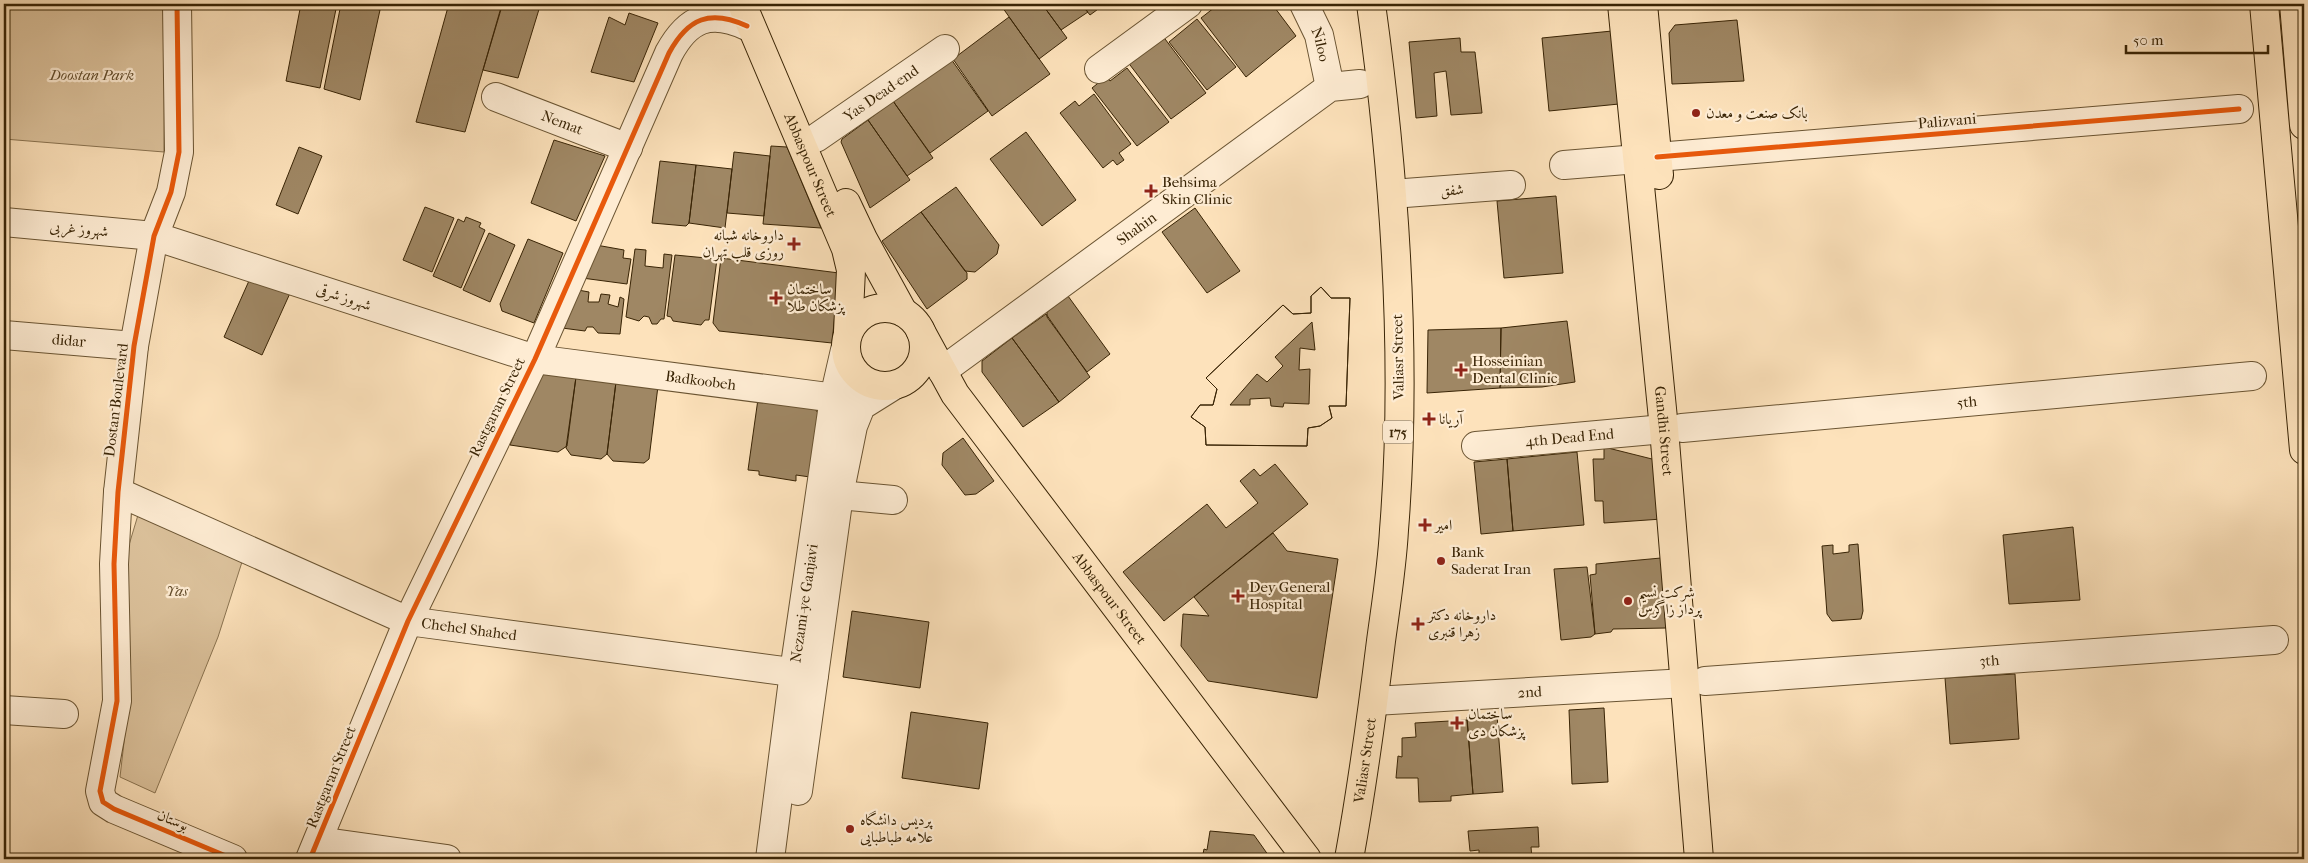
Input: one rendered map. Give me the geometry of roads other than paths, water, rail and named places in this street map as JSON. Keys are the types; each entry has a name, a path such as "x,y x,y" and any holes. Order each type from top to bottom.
{"main road":[{"name":"Abbaspour Street","path":"762,4 816,138 863,239 955,394 1307,859"},
{"name":"Valiasr Street","path":"1349,859 1365,771 1374,701 1394,529 1398,449 1398,320 1392,194 1371,84 1371,4"},
{"name":"Gandhi Street","path":"1622,4 1648,158"},
{"name":"Gandhi Street","path":"1643,4 1648,158 1695,682 1715,859"},
{"path":"2264,4 2304,450"},
{"path":"2294,4 2304,125"},
{"name":"Abbaspour Street","path":"747,21 846,249 852,270 846,341"},
{"path":"896,385 911,378 921,361 924,342 912,321 882,308 871,310 853,323 846,341 850,366 861,379 882,387 896,385 929,386 955,394"},
{"name":"Gandhi Street","path":"1695,682 1699,859"}],"street":[{"name":"Dostan Boulevard","path":"103,802 100,791 117,701 114,564 118,492 134,346 154,236 172,192 179,152 177,4"},
{"path":"713,4 747,21"},
{"path":"1099,69 1188,4"},
{"name":"Niloo","path":"1304,4 1319,35 1330,87"},
{"name":"Rastgaran Street","path":"314,850 408,621 535,358 669,54 678,37 688,27 698,21 712,18 747,21"},
{"name":"Yas Dead-end","path":"816,138 946,49"},
{"path":"1330,87 1371,84"},
{"name":"Shahin","path":"942,370 1330,87"},
{"name":"Nemat","path":"496,97 628,148"},
{"name":"Palizvani","path":"1564,165 2239,109"},
{"name":"شفق","path":"1392,194 1511,185"},
{"name":"شهروز غربی","path":"4,222 154,236"},
{"name":"شهروز شرقی","path":"154,236 535,358"},
{"name":"didar","path":"4,335 134,346"},
{"name":"Nezami-ye Ganjavi","path":"788,859 804,674 834,398 846,341"},
{"name":"Badkoobeh","path":"535,358 866,402"},
{"name":"5th","path":"1673,429 2252,376"},
{"path":"866,402 896,385"},
{"name":"Nezami-ye Ganjavi","path":"770,859 853,426 861,406 866,402"},
{"name":"4th Dead End","path":"1476,446 1673,429"},
{"name":"Chehel Shahed","path":"118,492 408,621 804,674"},
{"path":"839,495 893,500"},
{"name":"3th","path":"1695,682 2274,640"},
{"name":"2nd","path":"1374,701 1695,682"},
{"path":"4,710 64,714"},
{"name":"بوستان","path":"103,802 114,809 233,859"},
{"path":"314,850 447,859"}],"place":[{"name":"بانک صنعت و معدن","path":"1696,113"},
{"name":"Behsima Skin Clinic","path":"1151,191"},
{"name":"داروخانه شبانه روزی قلب تهران","path":"794,244"},
{"name":"ساختمان پزشکان طلا","path":"776,298"},
{"name":"Hosseinian Dental Clinic","path":"1461,370"},
{"name":"آریانا","path":"1429,419"},
{"name":"امیر","path":"1425,525"},
{"name":"Bank Saderat Iran","path":"1441,561"},
{"name":"Dey General Hospital","path":"1238,596"},
{"name":"شرکت نسیم پرداز زاگرس","path":"1628,601"},
{"name":"داروخانه دکتر زهرا قنبری","path":"1418,624"},
{"name":"ساختمان پزشکان دی","path":"1457,723"},
{"name":"پردیس دانشگاه علامه طباطبایی","path":"850,829"}],"park label":[{"name":"Doostan Park","path":"92,75"},
{"name":"Yas","path":"177,591"}]}
